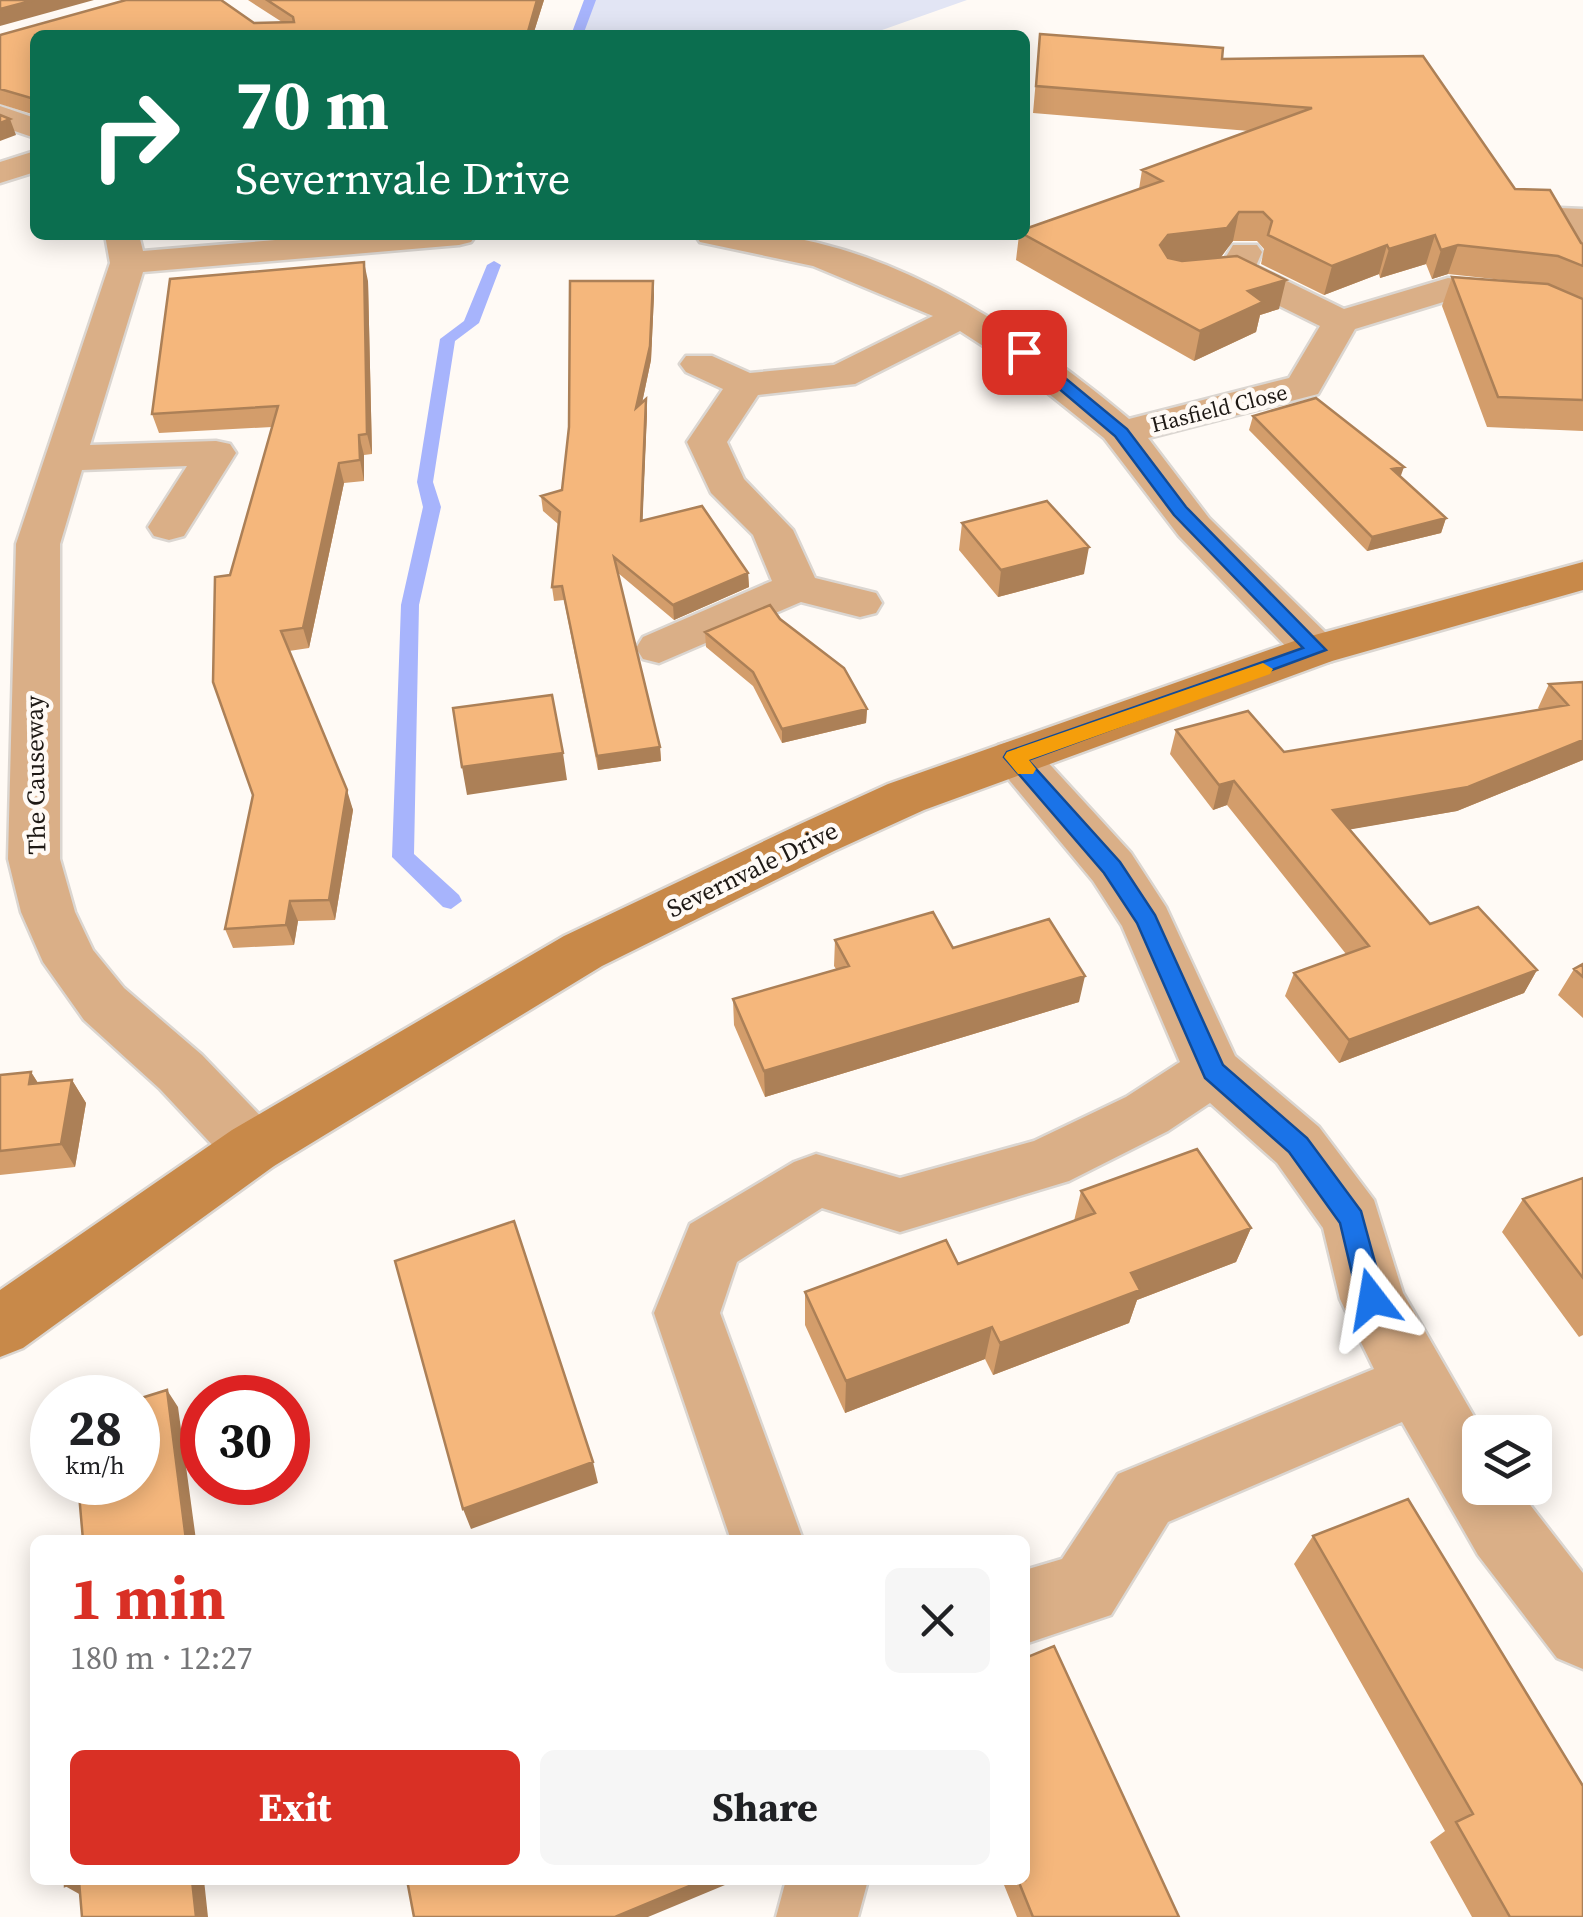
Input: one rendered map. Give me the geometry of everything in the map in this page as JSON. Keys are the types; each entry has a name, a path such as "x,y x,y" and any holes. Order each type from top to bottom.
{"street":[{"path":"0,115 30,127"},
{"path":"0,173 30,163"},
{"path":"1583,218 1560,218 1583,262"},
{"name":"The Causeway","path":"253,1148 181,1072 104,1004 71,962 48,912 17,866 19,622 38,544 125,249 340,240"},
{"path":"736,240 838,261 902,284 963,314 1024,352 1121,433 1180,511 1316,650"},
{"path":"1229,265 1340,322 1448,288 1547,300 1583,320"},
{"path":"1547,300 1583,285"},
{"path":"699,364 745,385 840,376 907,347 963,314"},
{"name":"Hasfield Close","path":"1121,433 1304,386 1340,322"},
{"path":"745,385 707,442 726,484 772,530 797,587"},
{"path":"63,458 216,452 169,527"},
{"name":"Severnvale Drive","path":"0,1328 253,1148 582,951 906,797 1316,650 1583,576"},
{"path":"659,648 797,587 860,603"},
{"path":"1014,757 1112,868 1147,921 1214,1071 1298,1145 1352,1219 1372,1299 1416,1384 1503,1530 1583,1632"},
{"path":"764,1535 687,1314 712,1244 816,1180 900,1205 1048,1163 1147,1114 1214,1071"},
{"path":"1030,1606 1085,1589 1143,1498 1416,1384"},
{"path":"816,1917 826,1885"}],"shaded area":[{"path":"590,0 967,0 882,30 578,30"}],"building":[{"path":"0,0 34,0 0,9"},
{"path":"126,0 221,0 254,23 294,22 293,17 267,0 537,0 528,30 30,30 30,98 0,89 0,35"},
{"path":"1040,34 1223,48 1222,59 1423,56 1515,189 1550,190 1583,244 1583,266 1558,256 1458,245 1441,250 1435,235 1389,249 1387,245 1332,266 1268,235 1272,221 1263,212 1239,212 1227,228 1168,235 1160,245 1168,258 1182,261 1237,256 1286,280 1248,291 1263,302 1200,331 1030,238 1030,227 1162,181 1142,170 1312,108 1036,86"},
{"path":"364,262 367,434 359,435 360,460 339,463 303,628 281,631 347,790 329,900 290,901 286,925 225,929 253,795 213,682 215,577 230,575 278,406 152,414 170,279"},
{"path":"1452,277 1548,284 1583,299 1583,400 1498,397"},
{"path":"570,281 653,281 650,346 636,408 646,399 641,521 702,506 748,573 673,605 614,557 660,747 597,756 562,586 552,587 560,512 541,496 562,490 569,427"},
{"path":"1316,398 1404,467 1392,469 1446,518 1372,537 1253,416"},
{"path":"1047,501 1089,547 1001,570 962,523"},
{"path":"770,605 780,619 844,668 867,709 782,729 753,672 705,632"},
{"path":"1583,682 1583,740 1468,787 1333,810 1430,924 1478,907 1537,970 1349,1040 1294,973 1369,946 1234,781 1219,785 1176,730 1248,711 1284,752 1568,705 1549,684"},
{"path":"552,695 563,753 462,767 453,708"},
{"path":"933,912 953,948 1049,919 1085,976 764,1071 733,999 849,966 835,940"},
{"path":"31,1072 29,1084 72,1080 61,1144 0,1151 0,1075"},
{"path":"1197,1149 1251,1228 1131,1273 1140,1290 1000,1343 992,1327 846,1381 805,1292 946,1240 958,1264 1095,1213 1081,1191"},
{"path":"1583,1178 1583,1278 1523,1199"},
{"path":"514,1221 593,1462 463,1509 395,1261"},
{"path":"167,1390 185,1535 83,1535 80,1505 160,1505 160,1392"},
{"path":"1408,1499 1583,1786 1583,1917 1510,1917 1456,1822 1473,1814 1313,1536"},
{"path":"1054,1646 1179,1917 1033,1917 1020,1885 1030,1885 1030,1656"},
{"path":"79,1885 193,1885 196,1917 82,1917"},
{"path":"408,1885 692,1885 615,1917 414,1917"}],"waterway":[{"path":"579,30 590,0"},
{"path":"451,901 403,857 410,605 432,507 425,482 448,339 471,323 494,265"}],"slow traffic":[{"path":"1026,769 1014,757 1263,669"}],"route":[{"path":"1024,352 1121,433 1180,511 1316,650 1014,757 1112,868 1147,921 1195,1037 1214,1071 1298,1145 1352,1219 1372,1299"}]}
